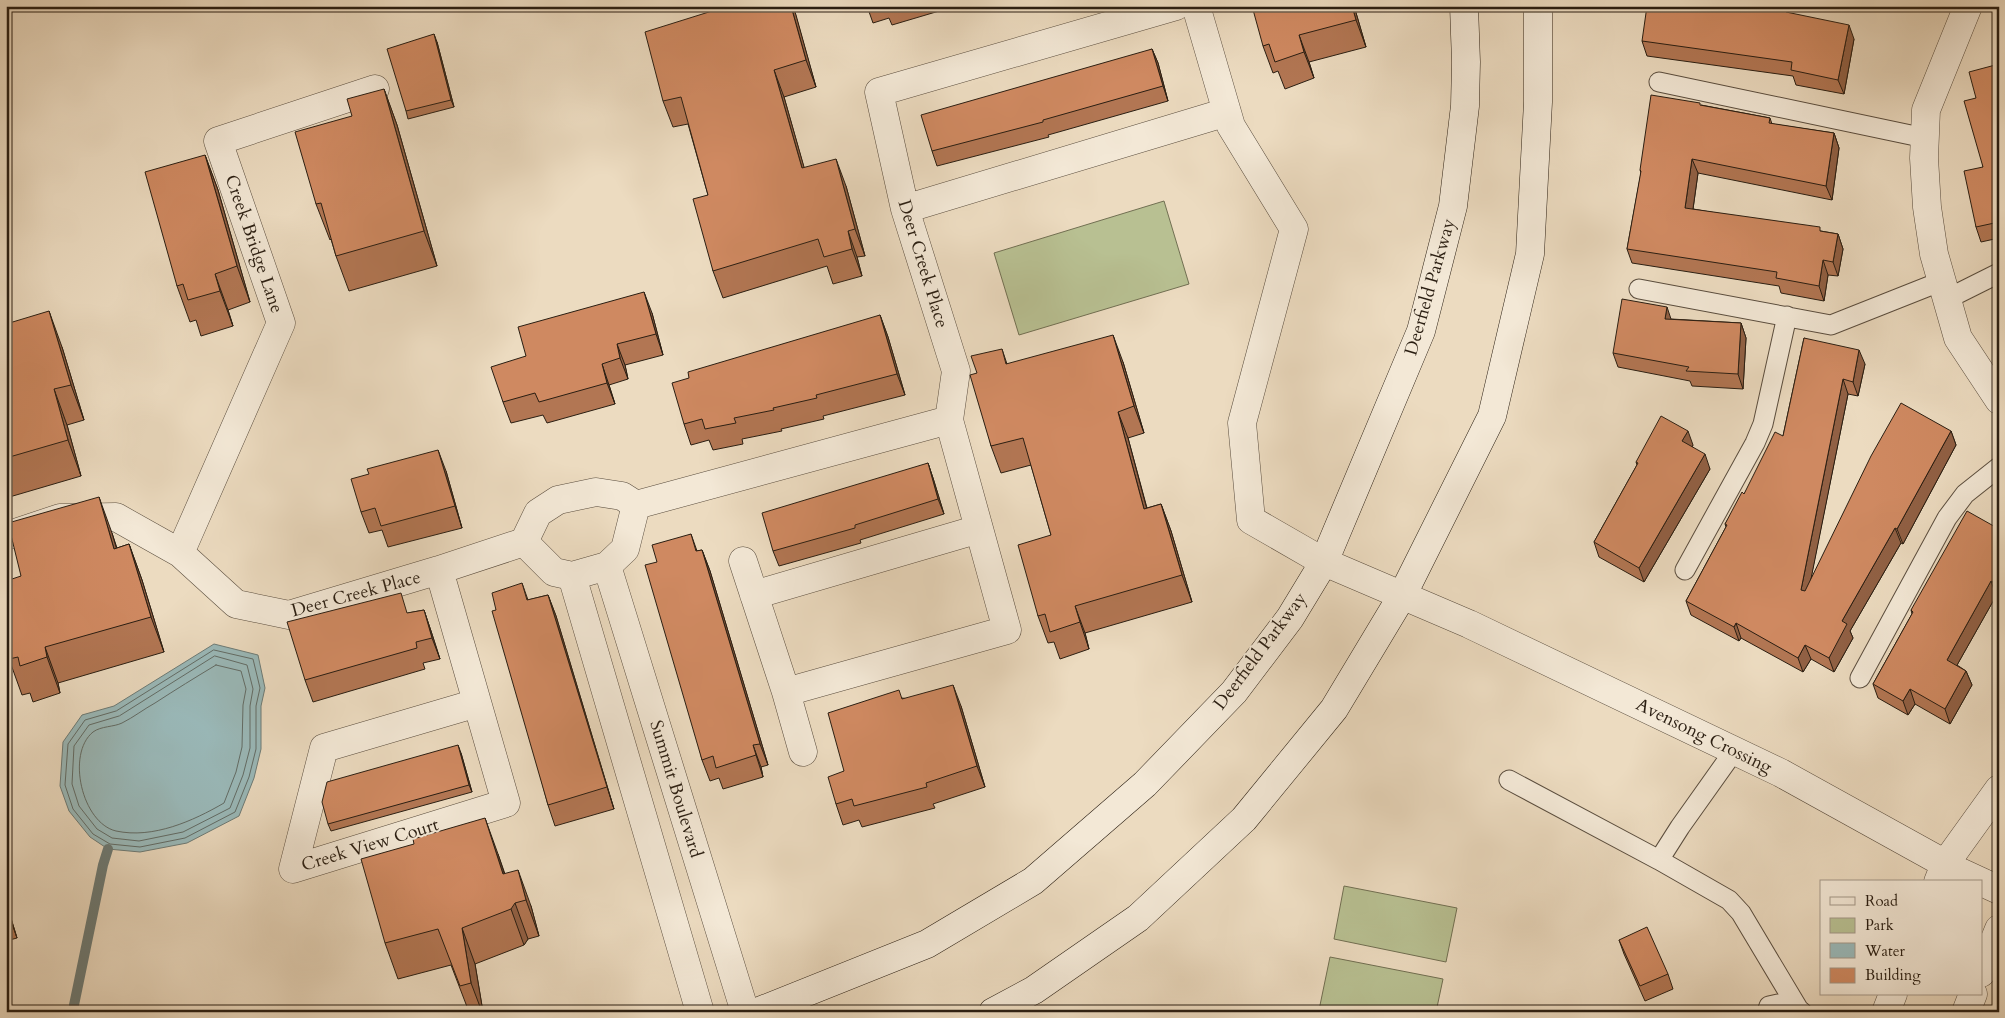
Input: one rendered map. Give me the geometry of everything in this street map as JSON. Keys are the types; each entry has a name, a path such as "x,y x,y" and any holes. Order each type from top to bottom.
{"street":[{"name":"Deer Creek Place","path":"949,420 956,371 905,209 879,92 1176,6"},
{"path":"1196,6 1231,126 1294,229 1242,424 1251,520 1324,562 1402,596"},
{"name":"Deerfield Parkway","path":"757,1012 927,944 1033,881 1145,784 1234,692 1290,618 1324,562 1421,331 1450,216 1465,106 1464,6"},
{"path":"993,1012 1034,990 1138,918 1244,819 1334,708 1402,596 1492,416 1530,254 1538,102 1538,6"},
{"path":"1968,6 1926,110 1924,158 1927,207 1934,254 1958,338 1999,400"},
{"name":"Creek Bridge Lane","path":"180,552 281,323 218,141 375,90"},
{"path":"905,209 1227,112"},
{"path":"636,505 625,549 607,566 572,576 554,572 524,542 538,513 558,500 596,492 622,496 636,505 949,420 1008,630 786,692"},
{"name":"Deer Creek Place","path":"6,536 60,518 116,517 180,552 236,604 289,615 439,570 524,542"},
{"path":"754,595 980,529"},
{"path":"743,561 786,692 803,752"},
{"name":"Summit Boulevard","path":"607,566 745,1012"},
{"name":"Creek View Court","path":"439,570 506,803 293,869 324,748 477,703"},
{"path":"572,576 700,1012"},
{"name":"Avensong Crossing","path":"1402,596 1478,628 1781,773 1941,873 1965,880"},
{"path":"1941,873 1999,788"},
{"name":"Avensong Crossing","path":"1982,885 1999,890"},
{"path":"1982,971 1999,929"},
{"path":"1886,1012 1892,996"},
{"path":"1966,1012 1972,996"}],"lane":[{"path":"1659,82 1925,138"},
{"path":"1639,289 1831,325 1999,273"},
{"path":"1685,570 1755,443 1763,424 1787,316"},
{"path":"1860,678 1947,518 1965,494 1999,467"},
{"path":"1659,860 1680,826 1734,750"},
{"path":"1508,780 1659,860 1729,900 1741,913 1800,1011"},
{"path":"1767,1012 1769,1006 1778,1004 1800,1011"}],"green space":[{"path":"1164,201 1189,284 1019,335 994,253"},
{"path":"1344,886 1457,908 1446,962 1334,939"},
{"path":"1330,957 1443,979 1436,1012 1327,1012 1319,1010"}],"water":[{"path":"214,644 258,655 265,688 261,706 261,749 254,778 239,816 187,843 140,852 108,849 90,837 69,811 60,786 63,742 82,715 114,706"}],"building":[{"path":"728,6 791,6 806,60 774,70 802,168 836,159 855,229 848,231 852,249 824,257 818,239 713,271 693,199 708,195 681,97 663,101 645,32"},
{"path":"1252,6 1352,6 1356,20 1299,35 1304,52 1275,62 1269,44 1263,46"},
{"path":"1647,6 1755,6 1786,10 1786,12 1849,25 1838,80 1791,70 1792,62 1642,41"},
{"path":"434,34 451,100 406,111 387,49"},
{"path":"1152,49 1163,86 1043,120 1043,122 932,151 921,115"},
{"path":"1999,64 1999,222 1976,227 1964,171 1983,167 1964,101 1976,98 1969,72"},
{"path":"384,89 424,231 336,256 321,203 316,204 295,132 352,116 347,99"},
{"path":"1651,95 1770,118 1769,123 1834,133 1826,186 1692,159 1685,208 1820,227 1820,231 1838,234 1833,262 1823,260 1819,286 1776,278 1777,272 1627,249 1641,171"},
{"path":"205,155 237,266 215,274 220,291 188,300 183,284 177,286 145,172"},
{"path":"644,292 656,334 617,344 620,358 602,364 607,383 539,402 535,393 503,402 491,367 526,356 518,327"},
{"path":"1622,299 1667,307 1665,319 1741,323 1738,374 1686,371 1689,367 1613,353"},
{"path":"49,311 71,385 54,389 68,440 6,458 6,324"},
{"path":"880,315 897,374 816,395 817,398 773,408 774,410 734,418 736,423 705,429 702,419 684,424 672,383 689,378 688,372"},
{"path":"1113,335 1134,406 1118,412 1144,509 1161,504 1182,575 1075,606 1080,622 1050,632 1045,614 1038,616 1018,545 1051,535 1023,438 991,446 970,375 977,373 971,356 1002,349 1006,364"},
{"path":"1804,338 1859,350 1853,382 1843,379 1801,590 1805,591 1871,456 1901,403 1951,431 1897,529 1895,528 1842,621 1847,624 1829,658 1805,645 1798,658 1736,623 1734,627 1686,601 1775,432 1783,436"},
{"path":"1661,416 1688,431 1682,441 1705,454 1639,568 1594,542 1638,463 1636,462"},
{"path":"438,450 455,506 381,526 375,508 361,512 351,479 369,474 367,469"},
{"path":"928,463 938,499 855,525 855,528 773,551 762,513"},
{"path":"99,497 114,549 129,544 151,617 45,647 47,657 20,666 18,657 9,659 6,648 6,581 21,576 8,523"},
{"path":"1967,511 1999,529 1999,586 1991,581 1947,660 1966,671 1945,709 1910,689 1903,701 1873,684 1913,612 1911,610"},
{"path":"691,534 696,551 702,550 760,744 753,745 756,755 716,768 713,756 702,760 645,565 657,562 652,545"},
{"path":"522,583 527,600 548,595 607,787 548,805 492,611 496,610 492,593"},
{"path":"401,593 407,613 424,610 432,638 416,642 417,648 305,680 287,622"},
{"path":"953,685 977,766 926,783 927,787 854,806 852,799 836,804 828,777 844,771 828,713 899,690 902,699"},
{"path":"458,745 469,785 328,824 322,802 327,782"},
{"path":"485,818 503,874 518,870 526,900 515,903 511,909 462,928 471,983 460,986 438,929 385,943 361,859 414,844 413,839"},
{"path":"1647,927 1668,974 1640,986 1619,940"}],"waterway":[{"path":"74,1005 108,849"}]}
